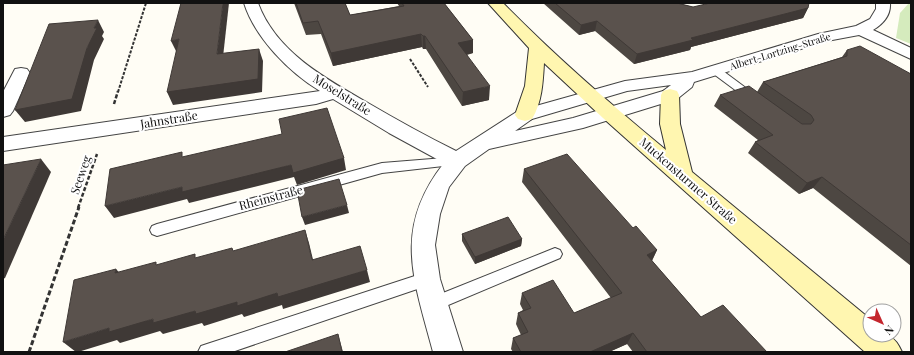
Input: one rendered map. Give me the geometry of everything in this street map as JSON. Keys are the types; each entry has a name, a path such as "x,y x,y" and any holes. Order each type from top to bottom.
{"main road":[{"name":"Muckensturmer Straße","path":"495,3 537,47 610,114 887,352"},
{"path":"525,115 534,86 537,47"},
{"path":"670,95 670,124 682,175"}],"street":[{"name":"Moselstraße","path":"251,3 255,16 277,47 317,81 396,128 457,161"},
{"name":"Albert-Lortzing-Straße","path":"591,96 624,86 694,76 824,37 861,30 876,22 883,6"},
{"path":"861,30 911,54"},
{"path":"3,111 21,73"},
{"name":"Albert-Lortzing-Straße","path":"610,114 670,95 694,76"},
{"name":"Jahnstraße","path":"3,144 316,98 335,92"},
{"name":"Rheinstraße","path":"448,352 427,279 423,245 428,214 439,185 457,161 525,115 591,96"},
{"name":"Rheinstraße","path":"480,146 576,124 610,114"}],"lane":[{"name":"Albert-Lortzing-Straße","path":"715,70 762,104"},
{"name":"Rheinstraße","path":"156,230 382,168 457,161"},
{"path":"434,304 555,254"},
{"path":"207,352 427,279"}],"path":[{"name":"Seeweg","path":"29,352 106,129 146,3"},
{"path":"410,59 428,86"}],"green space":[{"path":"909,3 911,3 911,44 896,38 900,13"}],"building":[{"path":"181,3 223,3 217,54 259,49 258,79 167,92 179,39 171,41"},
{"path":"296,3 345,3 350,15 404,6 402,3 444,3 473,40 458,43 490,86 463,92 425,36 421,34 331,53 318,21 303,23"},
{"path":"555,3 677,3 693,7 710,3 809,3 808,8 691,38 693,40 637,54 597,21 581,25"},
{"path":"98,20 94,28 97,28 87,48 72,99 15,110 49,24"},
{"path":"860,46 911,74 911,245 822,177 807,183 755,142 773,135 720,95 749,86 802,124 811,124 814,120 811,115 763,82 847,56 847,50"},
{"path":"327,108 344,158 293,173 291,165 182,192 182,187 105,206 110,169 182,152 182,157 282,134 279,119"},
{"path":"567,154 633,228 636,226 657,250 647,255 701,317 723,305 767,352 647,352 633,333 590,352 521,352 513,338 528,332 518,313 531,308 522,293 553,280 574,313 622,293 524,169"},
{"path":"41,159 3,240 3,165"},
{"path":"339,179 347,205 302,217 297,190"},
{"path":"508,217 522,239 475,257 462,234"},
{"path":"305,230 312,260 360,246 367,270 278,297 277,293 237,306 237,302 196,314 195,311 153,323 153,319 109,332 109,328 63,342 74,280 116,269 115,273 156,262 156,265 195,254 195,258 232,248 233,251"},
{"path":"338,334 342,352 285,352"}]}
